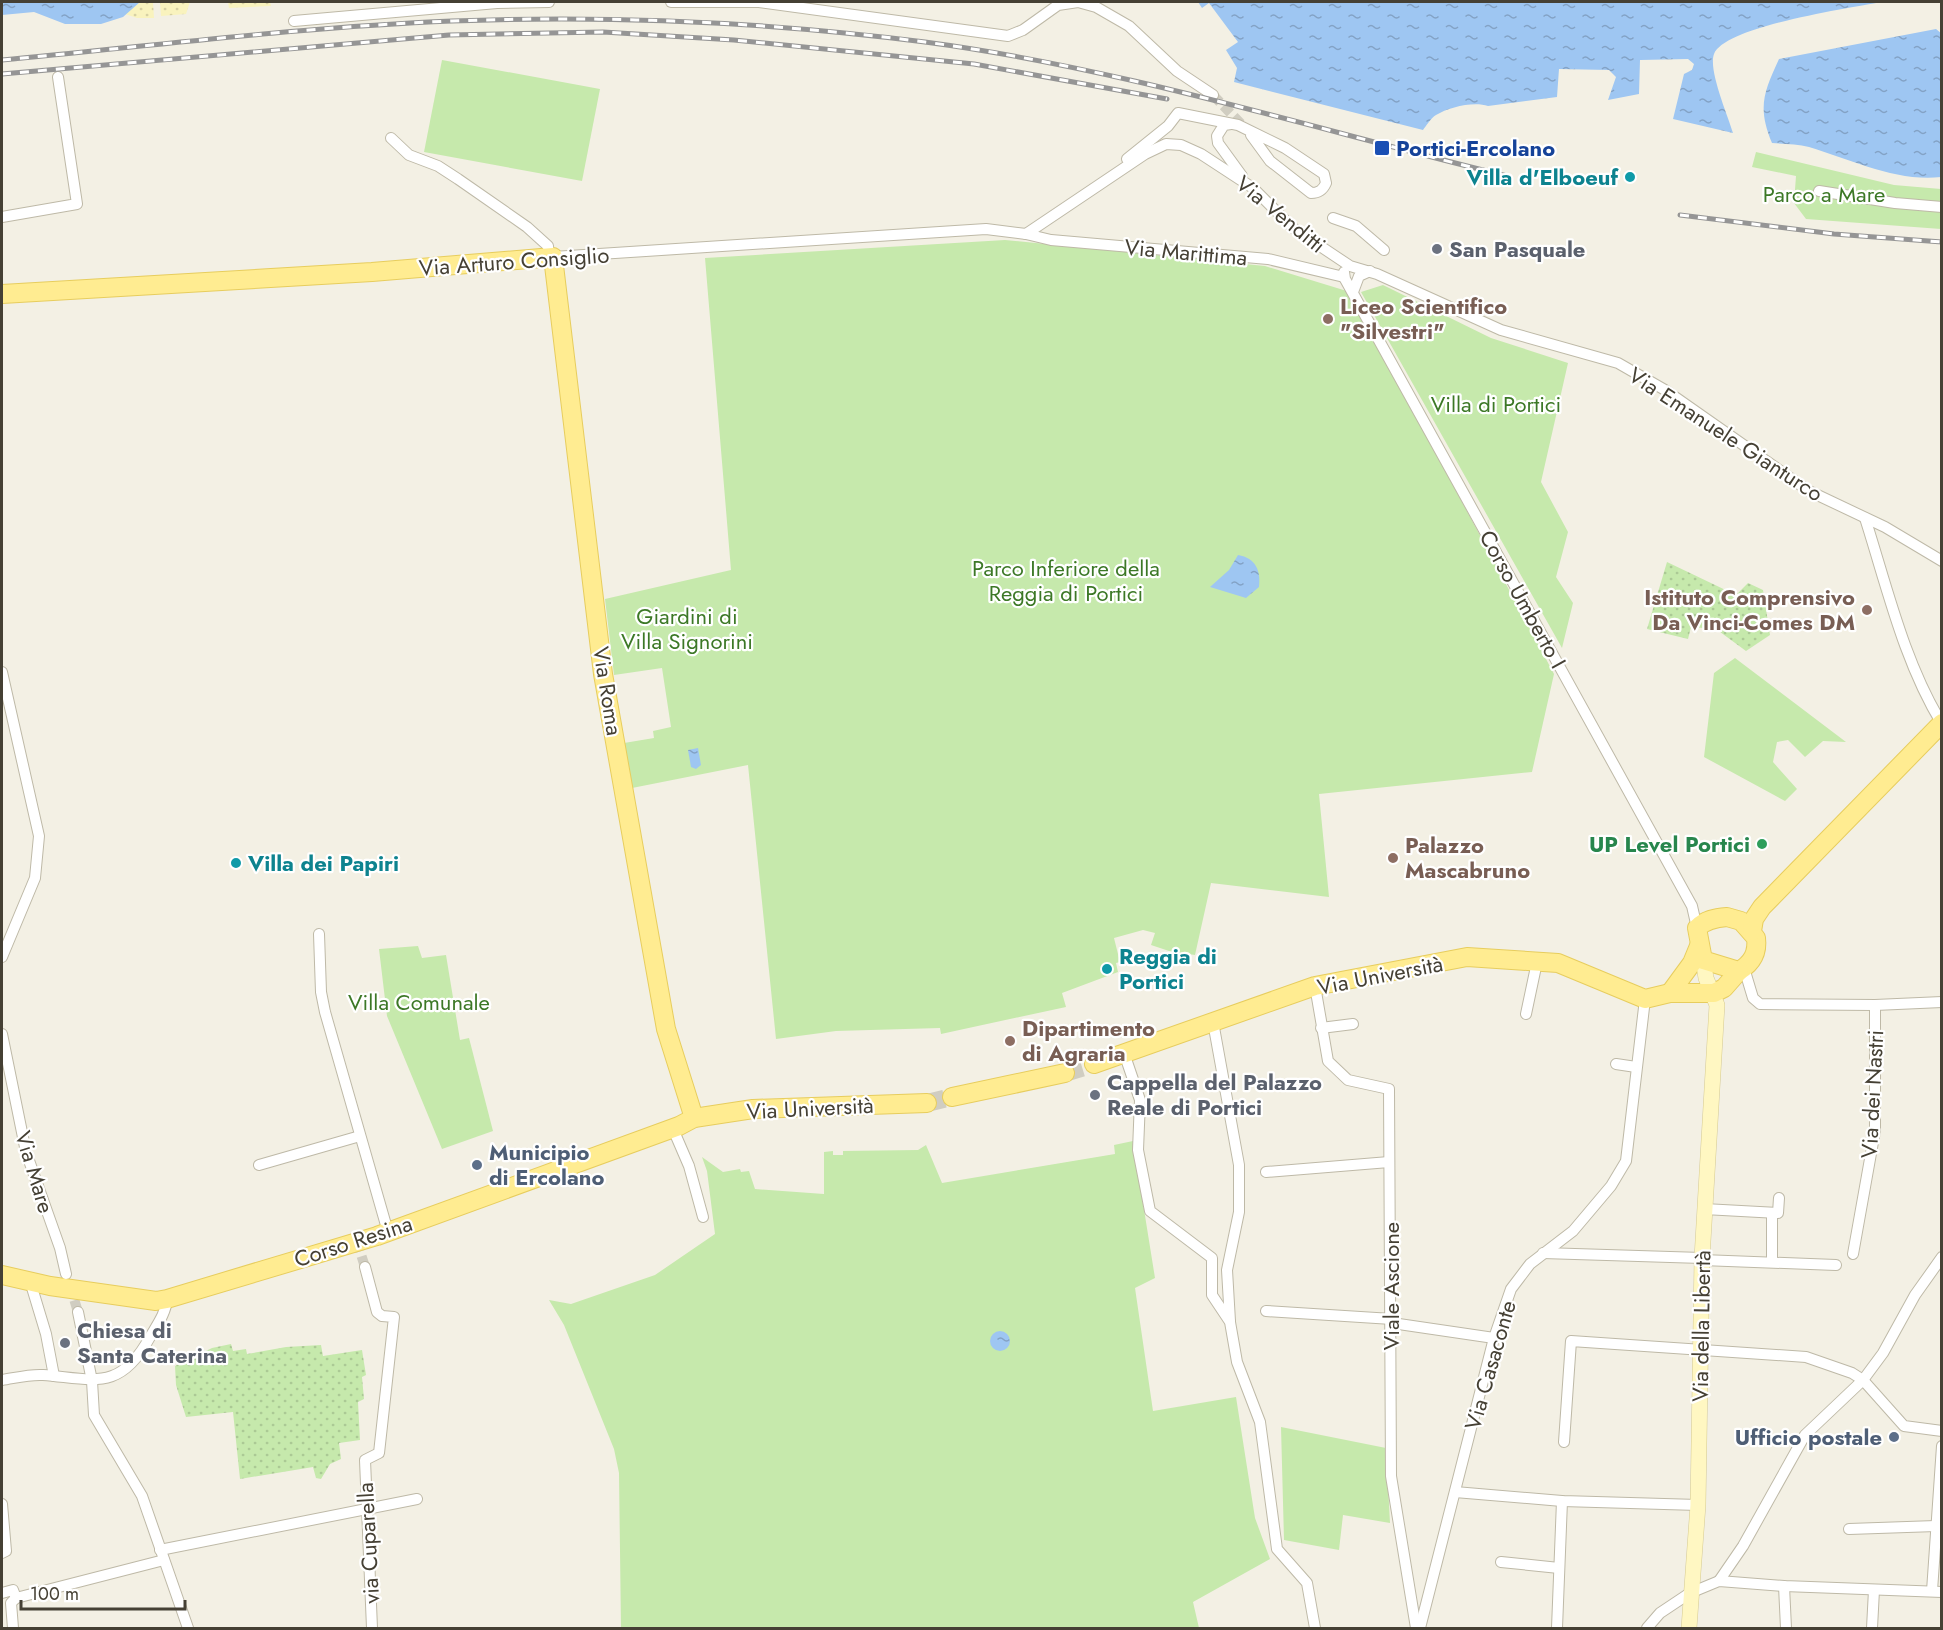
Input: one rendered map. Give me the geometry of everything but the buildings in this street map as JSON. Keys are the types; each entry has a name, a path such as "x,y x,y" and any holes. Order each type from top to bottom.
{"main road":[{"name":"Via Arturo Consiglio","path":"2,294 165,286 551,257"},
{"name":"Via Roma","path":"551,257 603,674 666,1029 694,1118"},
{"path":"1752,931 1754,919 1762,907 1941,724"},
{"path":"1735,919 1762,907"},
{"path":"1645,999 1670,993 1714,993 1724,988 1756,952 1756,938 1752,931 1735,919 1727,917 1702,939 1692,963 1670,993"},
{"path":"1702,939 1741,969"},
{"name":"Via Università","path":"1094,1064 1315,986 1467,957 1558,963 1645,999"},
{"path":"952,1097 1065,1073"},
{"name":"Via Università","path":"694,1118 753,1109 927,1103"},
{"name":"Corso Resina","path":"2,1275 156,1301 167,1299 388,1232 673,1129 694,1118"}],"street":[{"path":"294,21 497,3 549,2"},
{"path":"671,2 759,2 1008,36 1031,25 1058,5"},
{"path":"1046,2 1058,5 1078,2 1087,4 1129,26 1177,71 1213,95"},
{"path":"2,217 76,204 58,77"},
{"path":"1090,190 1168,126 1178,113 1238,124 1278,144 1316,167 1326,179 1324,188 1318,193 1311,193 1270,160 1251,135"},
{"path":"1227,166 1217,136 1224,125 1238,124"},
{"path":"392,138 409,155 438,166 527,227 548,246 551,257"},
{"name":"Via Venditti","path":"1026,234 1144,154 1166,144 1181,145 1227,166 1293,228 1354,274"},
{"path":"1819,191 1895,203 1941,207"},
{"path":"1051,240 1050,226 1058,214"},
{"path":"1333,218 1356,226 1384,250"},
{"name":"Via Arturo Consiglio","path":"551,257 986,230 1026,234"},
{"name":"Via Marittima","path":"1026,234 1051,240 1268,259 1354,274"},
{"name":"Corso Umberto I","path":"1354,274 1353,292 1692,906 1702,939"},
{"name":"Via Emanuele Gianturco","path":"1354,274 1501,330 1618,363 1665,390 1809,491 1885,527 1941,561"},
{"path":"1865,518 1905,644 1929,704 1941,724"},
{"path":"2,672 39,836 35,878 2,957"},
{"path":"319,934 321,992 325,1012 388,1232"},
{"name":"Via della Libertà","path":"1689,1629 1698,1505 1704,1209 1717,1005 1706,978 1702,939"},
{"path":"1526,1014 1537,962"},
{"path":"1741,969 1753,998 1760,1004 1875,1005 1941,1002"},
{"name":"Viale Ascione","path":"1315,986 1328,1061 1348,1080 1389,1089 1392,1321 1391,1476 1418,1629"},
{"name":"Via Casaconte","path":"1418,1629 1494,1338 1511,1289 1530,1264 1574,1231 1611,1186 1626,1161 1645,999"},
{"name":"Via dei Nastri","path":"1852,1254 1875,1131 1875,1005"},
{"path":"1213,1022 1231,1110 1239,1165 1239,1212 1227,1270 1230,1322 1237,1362 1260,1422 1277,1549 1307,1583 1315,1629"},
{"path":"1321,1028 1353,1024"},
{"name":"Via Mare","path":"2,1034 26,1152 60,1248 66,1274"},
{"path":"1124,1053 1140,1100 1138,1150 1150,1211 1212,1258 1212,1295 1230,1322"},
{"path":"1617,1064 1636,1067"},
{"path":"673,1129 688,1166 703,1217"},
{"path":"259,1165 360,1136"},
{"path":"1266,1172 1389,1162"},
{"path":"1704,1209 1778,1213 1779,1198"},
{"path":"1772,1213 1772,1262"},
{"path":"1544,1253 1836,1265"},
{"path":"1719,1581 1743,1546 1805,1435 1863,1380 1883,1353 1915,1295 1941,1257"},
{"name":"via Cuparella","path":"365,1267 377,1312 382,1316 394,1317 379,1453 365,1460 372,1629"},
{"path":"30,1281 46,1334 54,1376"},
{"path":"2,1380 41,1374 92,1382 113,1375 135,1361 166,1308 167,1299"},
{"path":"1266,1311 1392,1321 1494,1338"},
{"path":"78,1312 92,1382 94,1415 142,1496 188,1629"},
{"path":"1564,1442 1571,1341 1806,1357 1852,1373 1863,1380 1904,1426 1941,1431"},
{"path":"1647,1629 1660,1613 1690,1593 1719,1581 1936,1592 1938,1545 1936,1526 1941,1446"},
{"path":"1455,1492 1562,1501 1698,1505"},
{"path":"13,1629 11,1603 16,1598 162,1555 417,1499"},
{"path":"1557,1629 1562,1501"},
{"path":"2,1504 6,1551 2,1552"},
{"path":"1849,1529 1936,1526"},
{"path":"1501,1562 1559,1568"},
{"path":"1784,1586 1786,1629"},
{"path":"2,1593 13,1590 16,1598"},
{"path":"1872,1629 1874,1590"}],"green space":[{"path":"442,60 600,89 582,181 424,152"},
{"name":"Parco a Mare","path":"1756,152 1894,185 1941,189 1941,229 1806,219 1794,203 1796,176 1752,167"},
{"name":"Parco Inferiore della Reggia di Portici","path":"1005,240 1265,266 1350,292 1554,674 1532,772 1319,794 1329,897 1211,883 1195,955 1169,951 1151,945 1155,933 1143,930 1114,938 1120,962 1116,963 1118,972 1062,993 1066,1007 941,1034 940,1028 836,1031 776,1039 748,765 632,788 624,743 654,738 653,731 671,727 662,668 614,675 605,599 731,570 705,258"},
{"name":"Villa di Portici","path":"1383,285 1491,338 1568,363 1541,482 1568,532 1556,577 1573,603 1562,648 1361,292"},
{"path":"1667,562 1736,595 1748,583 1763,590 1770,635 1746,651 1716,629 1691,627 1688,639 1647,629"},
{"path":"1735,658 1846,742 1823,741 1805,757 1788,740 1777,742 1773,762 1797,789 1785,801 1704,757 1714,673"},
{"name":"Villa Comunale","path":"418,946 422,958 446,955 460,1040 469,1038 493,1131 442,1149 387,1016 379,949"},
{"path":"1133,1141 1155,1278 1135,1288 1153,1411 1236,1397 1255,1518 1270,1559 1193,1602 1199,1628 621,1628 619,1473 614,1449 564,1325 549,1300 571,1304 655,1275 715,1234 707,1171 702,1157 723,1172 740,1169 741,1172 749,1171 755,1189 824,1194 824,1152 833,1151 833,1155 843,1155 843,1151 918,1150 926,1145 942,1183 1115,1154 1114,1145"},
{"path":"231,1344 233,1351 246,1349 247,1354 286,1347 321,1345 323,1356 362,1350 366,1375 362,1377 364,1399 358,1402 360,1440 339,1443 341,1459 330,1464 321,1479 316,1478 313,1467 240,1479 233,1412 186,1417 176,1385 175,1366 212,1348"},
{"path":"1281,1427 1386,1448 1390,1523 1343,1515 1339,1550 1284,1540"}],"sand":[{"path":"140,2 153,2 154,18 137,18 125,14"},
{"path":"160,2 190,2 186,14 161,16"},
{"path":"228,2 270,2 271,6 229,8"}],"water":[{"path":"2,2 140,2 123,17 101,24 65,24 34,12 2,15"},
{"path":"1198,2 1881,2 1790,20 1741,35 1723,44 1714,54 1714,71 1733,133 1673,119 1684,74 1692,70 1694,64 1688,59 1640,60 1639,94 1608,100 1616,77 1609,70 1559,69 1557,97 1488,106 1476,104 1454,107 1434,116 1423,130 1234,82 1237,68 1226,50 1238,42 1209,3 1202,8"},
{"path":"1936,29 1942,34 1941,177 1924,178 1891,173 1809,147 1772,143 1767,130 1764,100 1769,81 1779,59"},
{"path":"1238,555 1253,562 1259,576 1259,587 1246,598 1210,587 1229,570"},
{"path":"698,748 701,765 696,769 691,767 688,750"},
{"path":"1000,1331 1007,1334 1010,1341 1007,1348 1000,1351 993,1348 990,1341 993,1334"}],"tunnel":[{"path":"1213,95 1247,130"},
{"path":"1065,1073 1094,1064"},
{"path":"927,1103 952,1097"},
{"path":"357,1242 365,1267"},
{"path":"70,1286 78,1312"}],"railway":[{"path":"2,60 283,32 452,21 630,20 807,29 925,42 1072,67 1218,101 1507,176"},
{"path":"2,74 449,35 603,32 734,40 974,64 1167,99"},
{"path":"1680,215 1834,234 1942,242"}],"place":[{"name":"Portici-Ercolano","path":"1382,148"},
{"name":"Villa d'Elboeuf","path":"1630,177"},
{"name":"San Pasquale","path":"1437,249"},
{"name":"Liceo Scientifico \"Silvestri\"","path":"1328,319"},
{"name":"Istituto Comprensivo Da Vinci-Comes DM","path":"1867,610"},
{"name":"UP Level Portici","path":"1762,844"},
{"name":"Palazzo Mascabruno","path":"1393,858"},
{"name":"Villa dei Papiri","path":"236,863"},
{"name":"Reggia di Portici","path":"1107,969"},
{"name":"Dipartimento di Agraria","path":"1010,1041"},
{"name":"Cappella del Palazzo Reale di Portici","path":"1095,1095"},
{"name":"Municipio di Ercolano","path":"477,1165"},
{"name":"Chiesa di Santa Caterina","path":"65,1343"},
{"name":"Ufficio postale","path":"1894,1437"}],"park label":[{"name":"Giardini di Villa Signorini","path":"687,628"}]}
